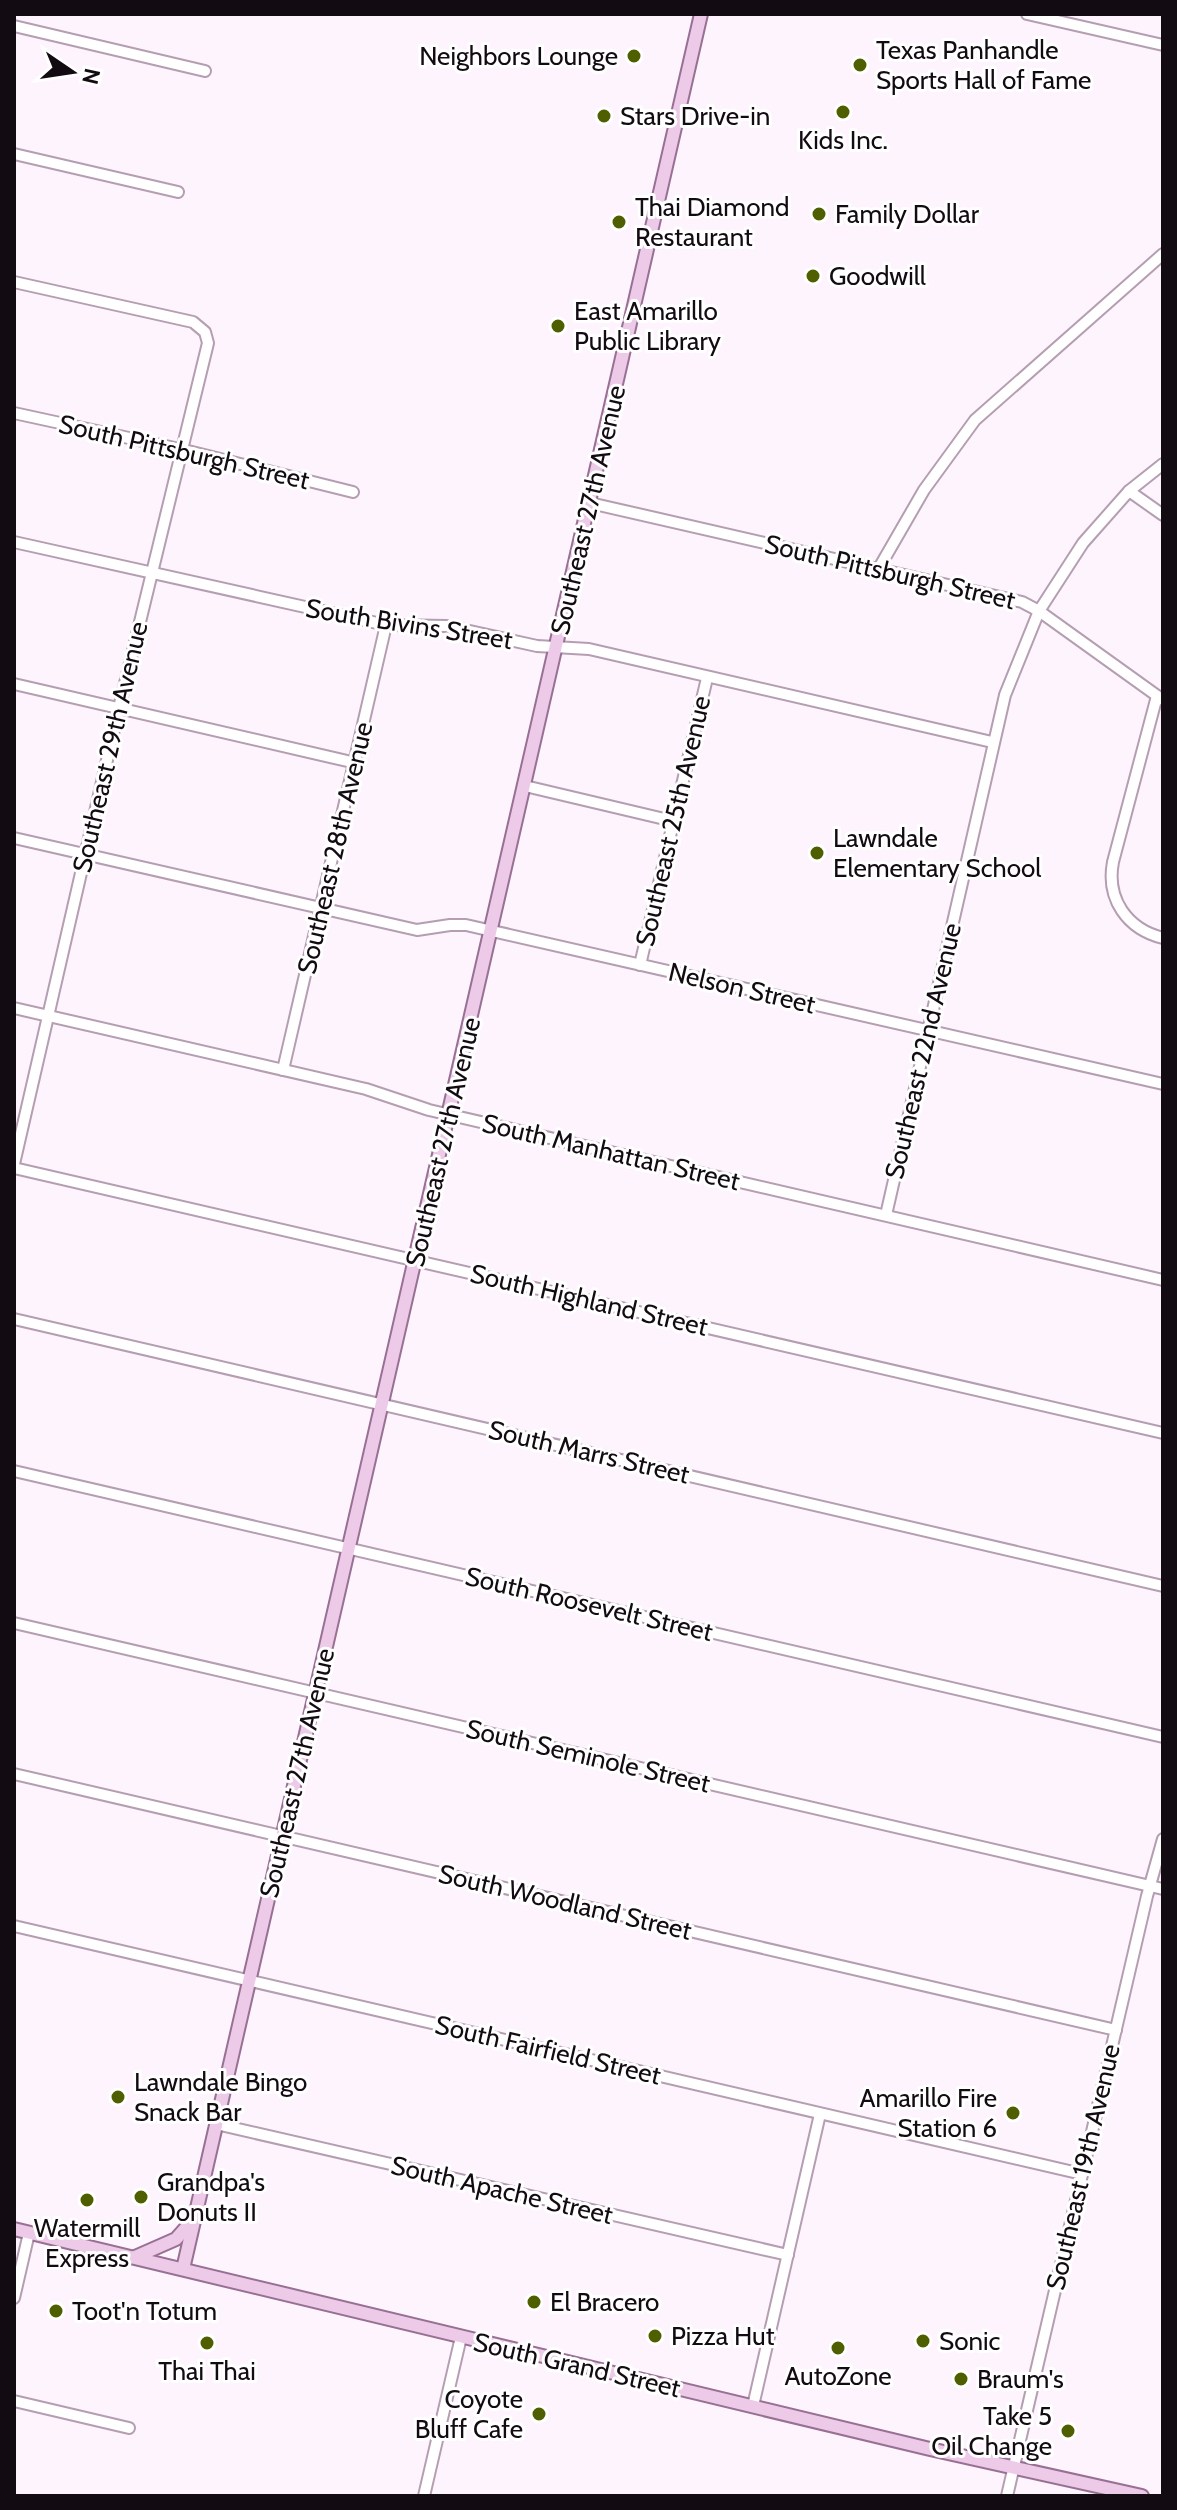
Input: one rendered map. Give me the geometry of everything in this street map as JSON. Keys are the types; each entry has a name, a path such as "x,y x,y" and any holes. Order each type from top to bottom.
{"main road":[{"name":"Southeast 27th Avenue","path":"183,2269 701,14"},
{"path":"134,2257 176,2239 195,2219"},
{"name":"South Grand Street","path":"14,2229 1013,2468 1142,2496"}],"street":[{"path":"1015,14 1037,16 1163,45"},
{"path":"14,26 205,71"},
{"path":"14,154 178,192"},
{"path":"879,568 924,490 975,420 1163,254"},
{"name":"Southeast 29th Avenue","path":"14,282 193,322 205,332 208,343 184,450 151,572 14,1166"},
{"name":"South Pittsburgh Street","path":"14,413 184,450 353,492"},
{"name":"Southeast 22nd Avenue","path":"886,1215 1005,695 1039,611 1083,543 1129,491 1163,464"},
{"path":"1129,491 1163,515"},
{"name":"South Pittsburgh Street","path":"590,503 1022,602 1160,698"},
{"name":"South Bivins Street","path":"14,542 386,625 447,626 537,646 589,649 992,742"},
{"name":"Southeast 28th Avenue","path":"283,1070 386,625"},
{"name":"Southeast 25th Avenue","path":"640,965 707,678"},
{"path":"14,684 356,763"},
{"path":"1160,698 1113,862 1111,885 1115,899 1132,923 1163,938"},
{"path":"525,786 673,821"},
{"name":"Nelson Street","path":"14,838 417,930 450,925 491,931 1163,1084"},
{"name":"South Manhattan Street","path":"14,1008 366,1089 407,1104 449,1114 1163,1280"},
{"name":"South Highland Street","path":"14,1166 1163,1433"},
{"name":"South Marrs Street","path":"14,1319 1163,1586"},
{"name":"South Roosevelt Street","path":"14,1471 1163,1737"},
{"name":"South Seminole Street","path":"14,1623 1163,1889"},
{"name":"South Woodland Street","path":"14,1774 1116,2030"},
{"name":"Southeast 19th Avenue","path":"1007,2496 1163,1839"},
{"name":"South Fairfield Street","path":"14,1926 1082,2174"},
{"path":"753,2406 820,2114"},
{"name":"South Apache Street","path":"216,2124 788,2255"},
{"path":"14,2298 29,2233"},
{"path":"424,2496 461,2337"},
{"path":"14,2401 129,2428"}],"place":[{"name":"Neighbors Lounge","path":"634,56"},
{"name":"Texas Panhandle Sports Hall of Fame","path":"860,65"},
{"name":"Kids Inc.","path":"843,112"},
{"name":"Stars Drive-in","path":"604,116"},
{"name":"Family Dollar","path":"819,214"},
{"name":"Thai Diamond Restaurant","path":"619,222"},
{"name":"Goodwill","path":"813,276"},
{"name":"East Amarillo Public Library","path":"558,326"},
{"name":"Lawndale Elementary School","path":"817,853"},
{"name":"Lawndale Bingo Snack Bar","path":"118,2097"},
{"name":"Amarillo Fire Station 6","path":"1013,2113"},
{"name":"Grandpa's Donuts II","path":"141,2197"},
{"name":"Watermill Express","path":"87,2200"},
{"name":"El Bracero","path":"534,2302"},
{"name":"Toot'n Totum","path":"56,2311"},
{"name":"Pizza Hut","path":"655,2336"},
{"name":"Sonic","path":"923,2341"},
{"name":"Thai Thai","path":"207,2343"},
{"name":"AutoZone","path":"838,2348"},
{"name":"Braum's","path":"961,2379"},
{"name":"Coyote Bluff Cafe","path":"539,2414"},
{"name":"Take 5 Oil Change","path":"1068,2431"}]}
